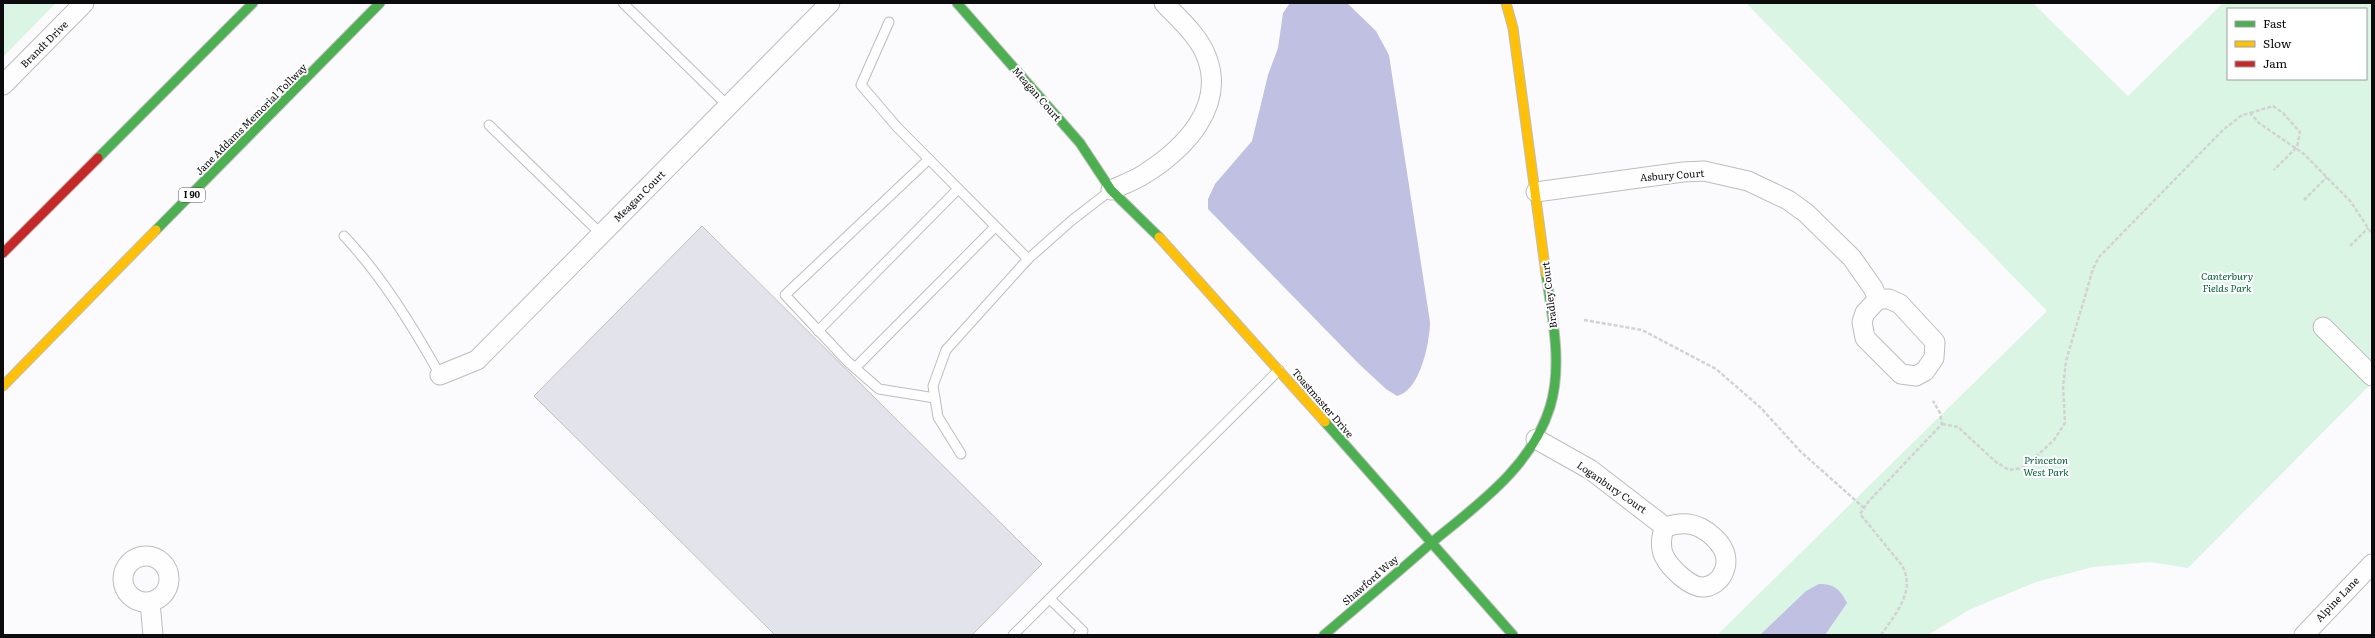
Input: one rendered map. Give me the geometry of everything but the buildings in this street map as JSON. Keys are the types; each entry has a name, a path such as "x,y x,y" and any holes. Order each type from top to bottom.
{"main road":[{"path":"3,253 253,3"},
{"name":"Jane Addams Memorial Tollway","path":"3,386 380,3"},
{"name":"Meagan Court","path":"957,3 1080,143 1111,190"},
{"name":"Bradley Court","path":"1431,542 1506,478 1536,439 1550,406 1556,369 1554,335 1536,192 1513,28 1506,3"},
{"name":"Toastmaster Drive","path":"1111,190 1175,252 1513,635"},
{"name":"Shawford Way","path":"1324,635 1431,542"}],"street":[{"name":"Brandt Drive","path":"3,85 84,3"},
{"name":"Meagan Court","path":"440,375 477,360 830,3"},
{"path":"1111,190 1146,174 1165,158 1196,129 1210,105 1213,86 1207,56 1199,43 1164,3"},
{"name":"Asbury Court","path":"1536,192 1683,172 1704,171 1748,181 1788,200 1806,213 1852,258 1873,288 1878,299"},
{"path":"2323,327 2372,376"},
{"name":"Loganbury Court","path":"1536,439 1591,470 1665,527"},
{"name":"Alpine Lane","path":"2304,635 2372,564"},
{"path":"150,603 153,635"}],"lane":[{"path":"623,3 728,106"},
{"path":"890,22 861,85 928,159 1028,259"},
{"path":"489,125 601,234"},
{"path":"928,159 785,295 854,368 879,389 935,398"},
{"path":"818,331 958,189"},
{"path":"961,454 938,417 933,386 946,350 1028,259 1071,220 1111,190"},
{"path":"854,368 995,227"},
{"path":"344,236 364,257 424,346 440,375"},
{"path":"1013,635 1278,370"},
{"path":"1050,599 1083,631 1078,635"}],"path":[{"path":"1942,424 1958,427 1996,462 2009,470 2022,468 2054,440 2065,424 2063,387 2066,361 2093,269 2099,257 2223,130 2242,115 2274,106 2283,113 2300,132 2297,147 2274,170"},
{"path":"2250,113 2260,123 2297,147 2351,202 2372,234"},
{"path":"2304,200 2327,177"},
{"path":"2350,246 2368,228"},
{"path":"1584,320 1642,330 1716,370 1761,408 1800,451 1864,508"},
{"path":"1933,400 1940,413 1942,424"},
{"path":"1881,635 1901,606 1908,582 1906,573 1901,564 1860,514 1942,424"}],"green space":[{"path":"3,3 56,3 3,57"},
{"path":"1746,3 2033,3 2128,96 2223,3 2372,3 2372,383 2188,568 2150,562 2093,567 2036,582 1969,610 1928,635 1717,635 2047,311"}],"water":[{"path":"1290,3 1347,3 1376,31 1389,55 1430,322 1426,353 1418,376 1405,392 1397,396 1386,389 1359,364 1208,209 1208,199 1215,184 1252,141 1268,75 1278,48 1283,13"},
{"path":"1819,584 1829,585 1836,588 1842,594 1847,603 1825,635 1760,635 1806,591"}],"traffic: fast":[{"path":"98,158 253,3"},
{"path":"156,230 380,3"},
{"path":"957,3 1080,143 1111,190 1159,237"},
{"path":"1324,635 1484,500 1516,467 1530,449 1541,429 1550,407 1556,374 1555,340 1546,274"},
{"path":"1325,422 1513,635"}],"traffic: slow":[{"path":"1506,3 1513,28 1546,274"},
{"path":"3,386 156,230"},
{"path":"1159,237 1325,422"}],"traffic: jam":[{"path":"3,253 98,158"}],"park label":[{"name":"Canterbury Fields Park","path":"2227,282"},
{"name":"Princeton West Park","path":"2046,466"}]}
